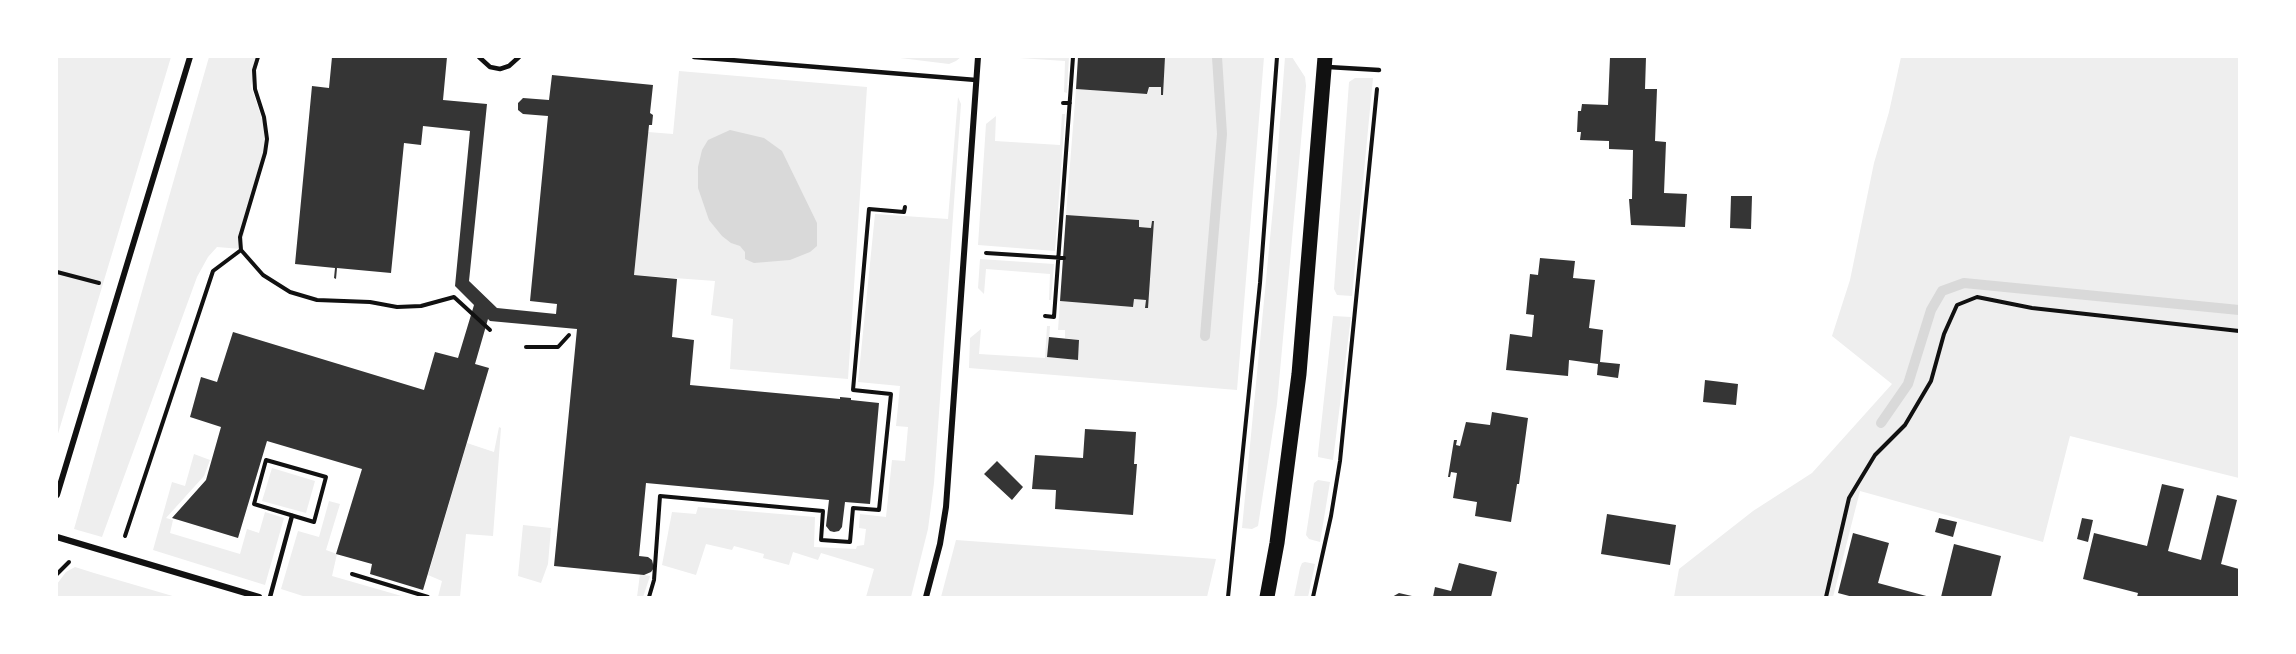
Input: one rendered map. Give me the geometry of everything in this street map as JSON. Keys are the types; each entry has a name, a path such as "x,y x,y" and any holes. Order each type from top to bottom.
{"main road":[{"path":"1267,597 1278,543 1299,374 1325,62"}],"street":[{"path":"57,495 190,57"},
{"path":"926,597 940,544 946,507 978,57"},
{"path":"57,537 259,597"}],"lane":[{"path":"479,57 490,67 500,69 509,66 519,57"},
{"path":"694,57 976,80"},
{"path":"1325,62 1379,70"},
{"path":"270,597 292,516"}],"path":[{"path":"258,57 254,70 255,89 264,117 267,139 240,237 241,250 263,275 290,291 317,300 370,302 397,307 420,306 454,297 490,330"},
{"path":"1045,316 1054,317 1061,258 1073,57"},
{"path":"1228,597 1260,283 1277,57"},
{"path":"1313,597 1331,516 1340,461 1379,70"},
{"path":"1063,103 1070,104"},
{"path":"649,597 654,580 660,496 823,511 821,540 850,542 853,508 879,510 891,394 853,390 869,209 904,212 904,207"},
{"path":"119,556 213,271 241,250"},
{"path":"964,251 1061,258"},
{"path":"57,272 120,289"},
{"path":"1826,597 1850,498 1875,455 1905,425 1931,381 1944,334 1957,305 1977,297 2032,308 2239,331"},
{"path":"525,347 558,347 569,335"},
{"path":"266,460 326,477 314,522 292,516 254,504 266,460"},
{"path":"352,574 428,597"}],"shaded area":[{"path":"57,57 171,57 57,437"},
{"path":"209,57 260,57 251,86 264,125 265,148 252,191 241,249 217,247 208,257 197,277 102,537 74,529"},
{"path":"892,57 961,57 949,64"},
{"path":"1004,57 1069,57 1067,93 1064,92 1065,61"},
{"path":"1165,57 1264,57 1237,390 969,368 970,338 981,329 979,354 1045,358 1047,326 1050,326 1048,357 1078,360 1079,340 1065,338 1065,330 1058,330 1060,301 1133,307 1134,299 1146,300 1154,221 1152,221 1151,228 1139,227 1139,220 1066,215 1076,89 1148,94 1149,87 1161,87 1162,95"},
{"path":"1285,57 1292,57 1305,77 1306,86 1277,404 1258,526 1252,529 1242,528 1275,187"},
{"path":"1901,57 2239,57 2239,478 2070,436 2043,542 1860,491 1833,597 1674,597 1679,569 1753,511 1812,473 1892,384 1832,336 1850,280 1874,163 1889,112"},
{"path":"679,71 867,87 848,379 730,369 733,319 711,315 715,281 634,275 648,132 673,134"},
{"path":"1355,78 1373,78 1352,296 1337,295 1334,289 1349,82"},
{"path":"958,97 961,104 934,483 928,529 911,597 866,597 874,569 821,553 818,560 793,552 789,565 763,558 764,554 734,546 732,550 706,544 696,575 662,565 672,512 696,514 698,507 815,517 814,547 856,549 857,546 864,545 866,529 859,528 860,514 886,517 892,460 905,461 908,427 896,426 900,386 858,382 875,214 948,219"},
{"path":"1062,114 1065,114 1055,251 978,245 986,124 996,116 995,141 1060,145"},
{"path":"730,130 764,138 782,151 817,223 817,246 810,252 790,260 754,263 745,259 745,252 740,246 722,236 709,220 698,188 698,167 702,150 708,140"},
{"path":"980,259 1054,264 1051,300 1049,300 1050,274 986,269 984,294 978,288"},
{"path":"1333,316 1351,317 1333,460 1318,457 1318,454"},
{"path":"499,427 501,428 493,536 466,534 460,597 438,597 442,581 428,575 467,443 494,452"},
{"path":"194,454 210,460 204,476 166,518 173,520 170,533 240,554 247,529 259,533 265,512 284,518 265,585 153,550 172,482 185,486"},
{"path":"272,468 315,481 306,513 262,501"},
{"path":"1318,480 1330,482 1320,542 1309,539 1306,535 1314,483"},
{"path":"329,501 340,504 326,550 337,554 332,576 405,597 306,597 281,589 298,531 319,537"},
{"path":"523,525 551,528 548,564 541,583 518,576"},
{"path":"956,540 1216,559 1207,597 941,597"},
{"path":"1305,562 1315,564 1308,597 1294,597 1300,568"},
{"path":"75,567 176,597 57,597 57,584 66,572"},
{"path":"640,574 650,576 643,597 637,597"}],"building":[{"path":"332,57 447,57 443,100 487,104 469,281 497,308 556,314 557,304 530,301 548,116 523,114 518,110 518,103 523,98 549,100 552,75 653,85 650,113 653,115 652,125 649,125 634,275 677,279 672,337 694,340 690,385 840,399 840,397 851,398 851,400 879,403 870,504 845,502 842,527 839,531 834,532 826,526 829,500 646,483 639,556 652,560 654,568 651,572 644,575 554,566 577,329 488,319 475,364 489,368 423,590 370,574 372,564 336,554 362,469 267,441 238,538 172,518 206,480 221,427 190,417 201,377 217,382 233,332 424,390 435,352 458,358 474,305 455,286 470,131 423,126 421,145 404,143 391,273 337,268 336,279 334,278 335,268 295,264 312,86 329,88"},
{"path":"1078,57 1165,57 1163,95 1161,95 1161,87 1149,87 1147,94 1076,89"},
{"path":"1610,57 1646,57 1645,89 1657,89 1655,141 1666,142 1664,193 1687,194 1685,227 1631,225 1629,199 1632,199 1633,150 1609,149 1609,141 1580,140 1581,132 1577,132 1578,111 1581,111 1582,104 1608,105"},
{"path":"1731,196 1752,196 1751,229 1730,228"},
{"path":"1066,215 1139,220 1139,227 1151,228 1152,221 1154,221 1148,308 1145,308 1146,300 1134,299 1133,307 1060,301"},
{"path":"1540,258 1575,261 1573,278 1595,280 1589,328 1603,330 1600,362 1620,364 1618,378 1597,375 1598,364 1569,360 1568,376 1506,370 1510,334 1532,337 1534,315 1526,314 1530,274 1538,275"},
{"path":"1049,337 1079,340 1078,360 1047,357"},
{"path":"1705,380 1738,384 1736,405 1703,402"},
{"path":"1492,412 1528,418 1511,522 1475,516 1477,502 1453,498 1457,473 1451,472 1448,477 1454,440 1457,440 1456,445 1460,446 1466,422 1490,425"},
{"path":"1085,429 1136,432 1134,464 1137,464 1133,515 1055,509 1056,490 1032,489 1035,455 1083,458"},
{"path":"997,461 1023,487 1012,500 984,474"},
{"path":"2162,484 2184,489 2168,551 2201,560 2217,495 2237,500 2221,564 2239,569 2239,597 2137,597 2138,593 2083,579 2094,533 2147,546"},
{"path":"1607,514 1676,525 1670,565 1601,554"},
{"path":"1939,518 1957,522 1953,537 1935,532"},
{"path":"2082,518 2093,520 2088,542 2077,539"},
{"path":"1853,533 1889,543 1878,583 1930,597 1853,597 1838,593"},
{"path":"1954,544 2001,556 1991,597 1941,597"},
{"path":"1459,563 1497,572 1491,597 1433,597 1435,587 1451,591"},
{"path":"1399,593 1412,596 1412,597 1392,597"}],"waterway":[{"path":"1205,336 1222,134 1217,57"},
{"path":"1881,423 1908,384 1931,310 1942,291 1964,283 2239,310"}]}
